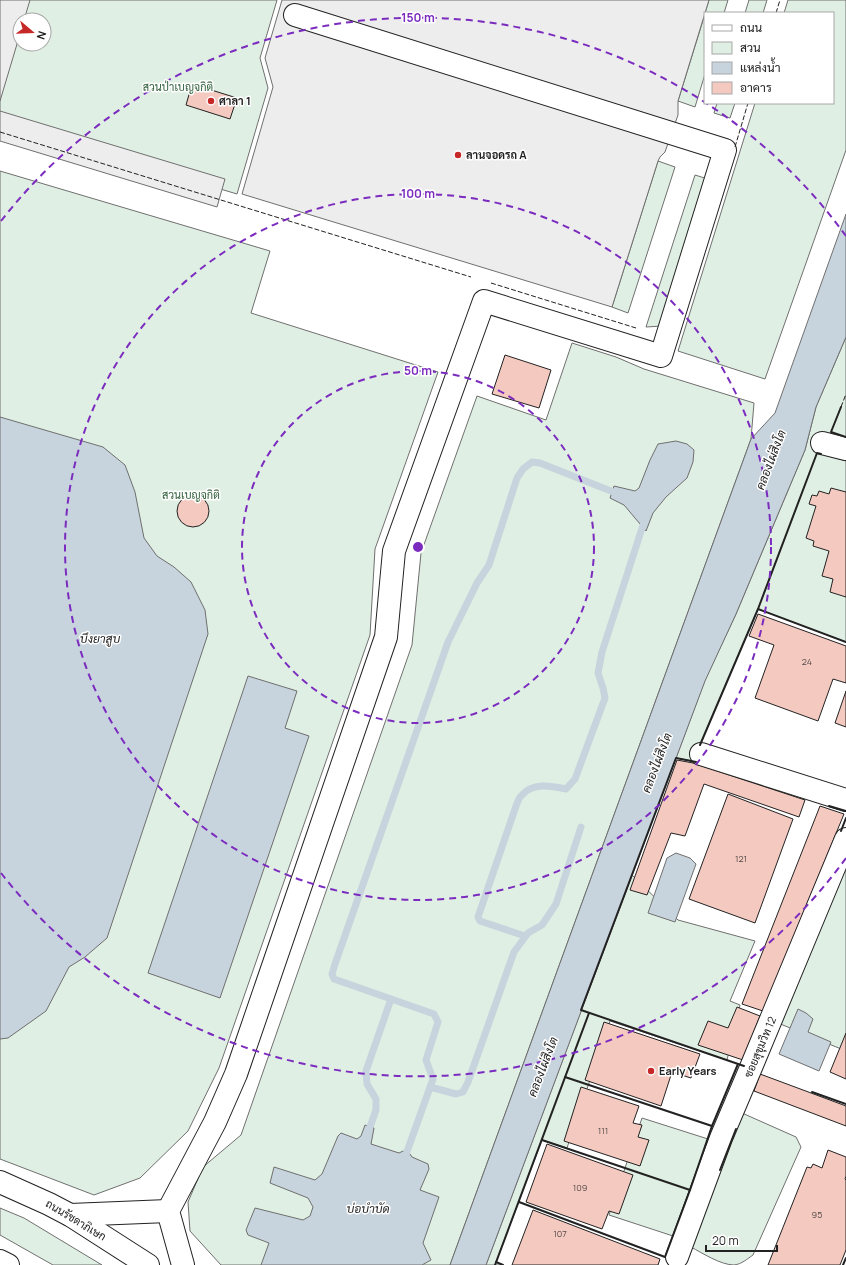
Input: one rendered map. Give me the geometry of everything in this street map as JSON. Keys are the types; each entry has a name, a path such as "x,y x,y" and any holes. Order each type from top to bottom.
{"street":[{"path":"183,1265 168,1211 215,1122 236,1074 386,637 394,551 484,301 661,356 725,150 295,14"},
{"path":"822,443 846,449"},
{"path":"701,754 846,800"},
{"name":"ซอยสุขุมวิท 12","path":"677,1257 721,1138 846,839"},
{"name":"ถนนรัชดาภิเษก","path":"0,1182 70,1215 148,1265"},
{"path":"70,1215 168,1211"},
{"path":"0,1261 8,1265"}],"green space":[{"name":"สวนป่าเบญจกิติ","path":"0,0 277,0 260,58 268,88 237,194 0,123"},
{"path":"709,0 728,0 724,12 705,12"},
{"path":"749,0 767,0 763,12 745,12"},
{"path":"788,0 846,0 846,150 765,379 678,351 755,104 834,104 834,12 784,12"},
{"path":"704,17 704,77 695,107 678,101"},
{"path":"717,104 735,104 730,118 714,113"},
{"path":"658,161 675,167 628,313 612,307"},
{"name":"สวนเบญจกิติ","path":"0,171 270,251 251,313 438,372 375,549 370,635 219,1068 188,1131 140,1178 94,1195 0,1159"},
{"path":"695,175 711,180 662,326 646,327"},
{"path":"846,337 846,437 831,433 818,453 846,461 846,642 758,609 693,761 676,758 705,680 736,614 805,450 816,407"},
{"path":"572,343 616,357 644,369 754,403 751,439 450,1265 221,1265 190,1231 188,1202 203,1167 241,1135 412,645 421,553 477,396 546,420"},
{"path":"846,860 846,1051 778,1023"},
{"path":"632,875 678,920 755,941 730,1001 740,1005 727,1060 610,1021 567,1148 542,1140 496,1262 503,1265 486,1265"},
{"path":"742,1113 796,1137 801,1147 753,1255 734,1265 718,1261 691,1247"},
{"path":"642,1118 708,1139 673,1236 609,1215"},
{"path":"0,1208 24,1218 102,1265 53,1265 0,1235"}],"shaded area":[{"path":"0,0 30,0 26,12 12,12 12,52 15,52 0,101"},
{"name":"ลานจอดรถ A","path":"282,0 709,0 705,12 704,12 704,16 678,101 678,115 665,152 658,161 612,307 242,194 273,87 265,58"},
{"path":"0,111 225,179 217,207 0,141"}],"water":[{"name":"คลองไผ่สิงโต","path":"846,214 846,337 816,407 805,450 736,614 705,681 486,1265 450,1265 751,439 775,413"},
{"name":"บึงยาสูบ","path":"0,417 103,447 125,465 135,492 144,538 157,556 174,567 191,582 205,610 208,634 107,938 85,957 69,967 46,1011 8,1038 0,1039"},
{"path":"676,441 687,444 694,450 693,462 687,478 666,497 653,513 646,531 624,505 610,498 614,486 635,491 639,488 658,444"},
{"path":"248,676 297,691 285,728 309,736 220,998 148,973"},
{"path":"676,853 690,858 696,864 675,922 648,913 667,858"},
{"path":"798,1009 813,1019 808,1032 831,1042 819,1071 779,1054"},
{"name":"บ่อบำบัด","path":"365,1125 374,1128 371,1144 399,1153 403,1151 428,1164 429,1169 420,1190 439,1197 423,1243 431,1260 422,1265 261,1265 269,1243 248,1235 246,1230 255,1208 303,1220 310,1216 313,1207 308,1198 270,1183 274,1167 315,1180 322,1174 338,1136 341,1133 357,1139 361,1136"}],"building":[{"name":"ศาลา 1","path":"192,84 237,98 230,119 186,105"},
{"path":"505,355 551,370 539,408 492,394"},
{"path":"831,488 846,492 846,597 830,592 833,579 822,576 829,551 813,546 814,541 806,538 816,506 809,504 812,495 817,496 819,491 829,494"},
{"path":"190,495 196,495 206,502 209,511 208,517 202,524 196,527 190,527 180,520 177,514 177,508 184,498"},
{"path":"758,614 846,646 846,683 833,679 818,721 755,698 774,645 749,636"},
{"path":"846,691 846,727 835,723"},
{"path":"677,760 693,763 805,800 799,817 704,784 685,836 671,833 647,895 630,890"},
{"path":"728,794 793,819 755,923 689,899"},
{"path":"820,806 844,814 763,1011 742,1004"},
{"path":"737,1007 760,1016 743,1060 698,1045 708,1021 728,1028"},
{"path":"604,1022 700,1054 691,1078 672,1072 661,1106 585,1080"},
{"path":"846,1033 846,1079 830,1072"},
{"path":"760,1074 846,1106 846,1126 754,1091"},
{"path":"581,1087 639,1106 633,1123 642,1125 638,1137 649,1140 640,1166 564,1141"},
{"path":"547,1144 633,1175 619,1214 609,1211 602,1229 526,1202"},
{"path":"828,1150 846,1157 846,1250 840,1265 768,1265 807,1167 811,1168 813,1164 822,1168"},
{"path":"533,1210 660,1259 658,1265 512,1265"}],"waterway":[{"path":"404,1160 433,1079 426,1060 438,1022 434,1014 334,979 332,974 335,964 448,642 477,583 489,565 517,478 523,469 532,462 540,463 621,495"},
{"path":"525,936 480,921 478,917 520,798 531,788 548,786 566,789 575,779 605,698 598,673 602,652 645,519"},
{"path":"430,1087 456,1094 463,1092 468,1082 514,952 528,933 542,925 556,904 581,827"},
{"path":"367,1135 376,1110 376,1099 367,1084 366,1071 391,999"}],"fence":[{"path":"776,12 780,0"},
{"path":"735,147 748,104"},
{"path":"0,132 471,277"},
{"path":"491,283 636,328"},
{"path":"841,407 846,394"}],"wall":[{"path":"841,407 831,432 846,437"},
{"path":"821,454 817,453 758,609 846,642"},
{"path":"700,745 758,609"},
{"path":"696,762 676,758 581,1010 744,1066"},
{"path":"829,806 846,811"},
{"path":"841,831 846,818"},
{"path":"495,1265 589,1013"},
{"path":"565,1077 712,1126 738,1064"},
{"path":"812,1092 846,1104"},
{"path":"542,1140 690,1190 712,1126"},
{"path":"720,1170 736,1129"},
{"path":"519,1202 665,1257 690,1190"},
{"path":"843,1265 846,1258"},
{"path":"496,1262 503,1265"}],"place":[{"name":"ศาลา 1","path":"211,101"},
{"name":"ลานจอดรถ A","path":"458,155"},
{"name":"Early Years","path":"651,1071"}]}
